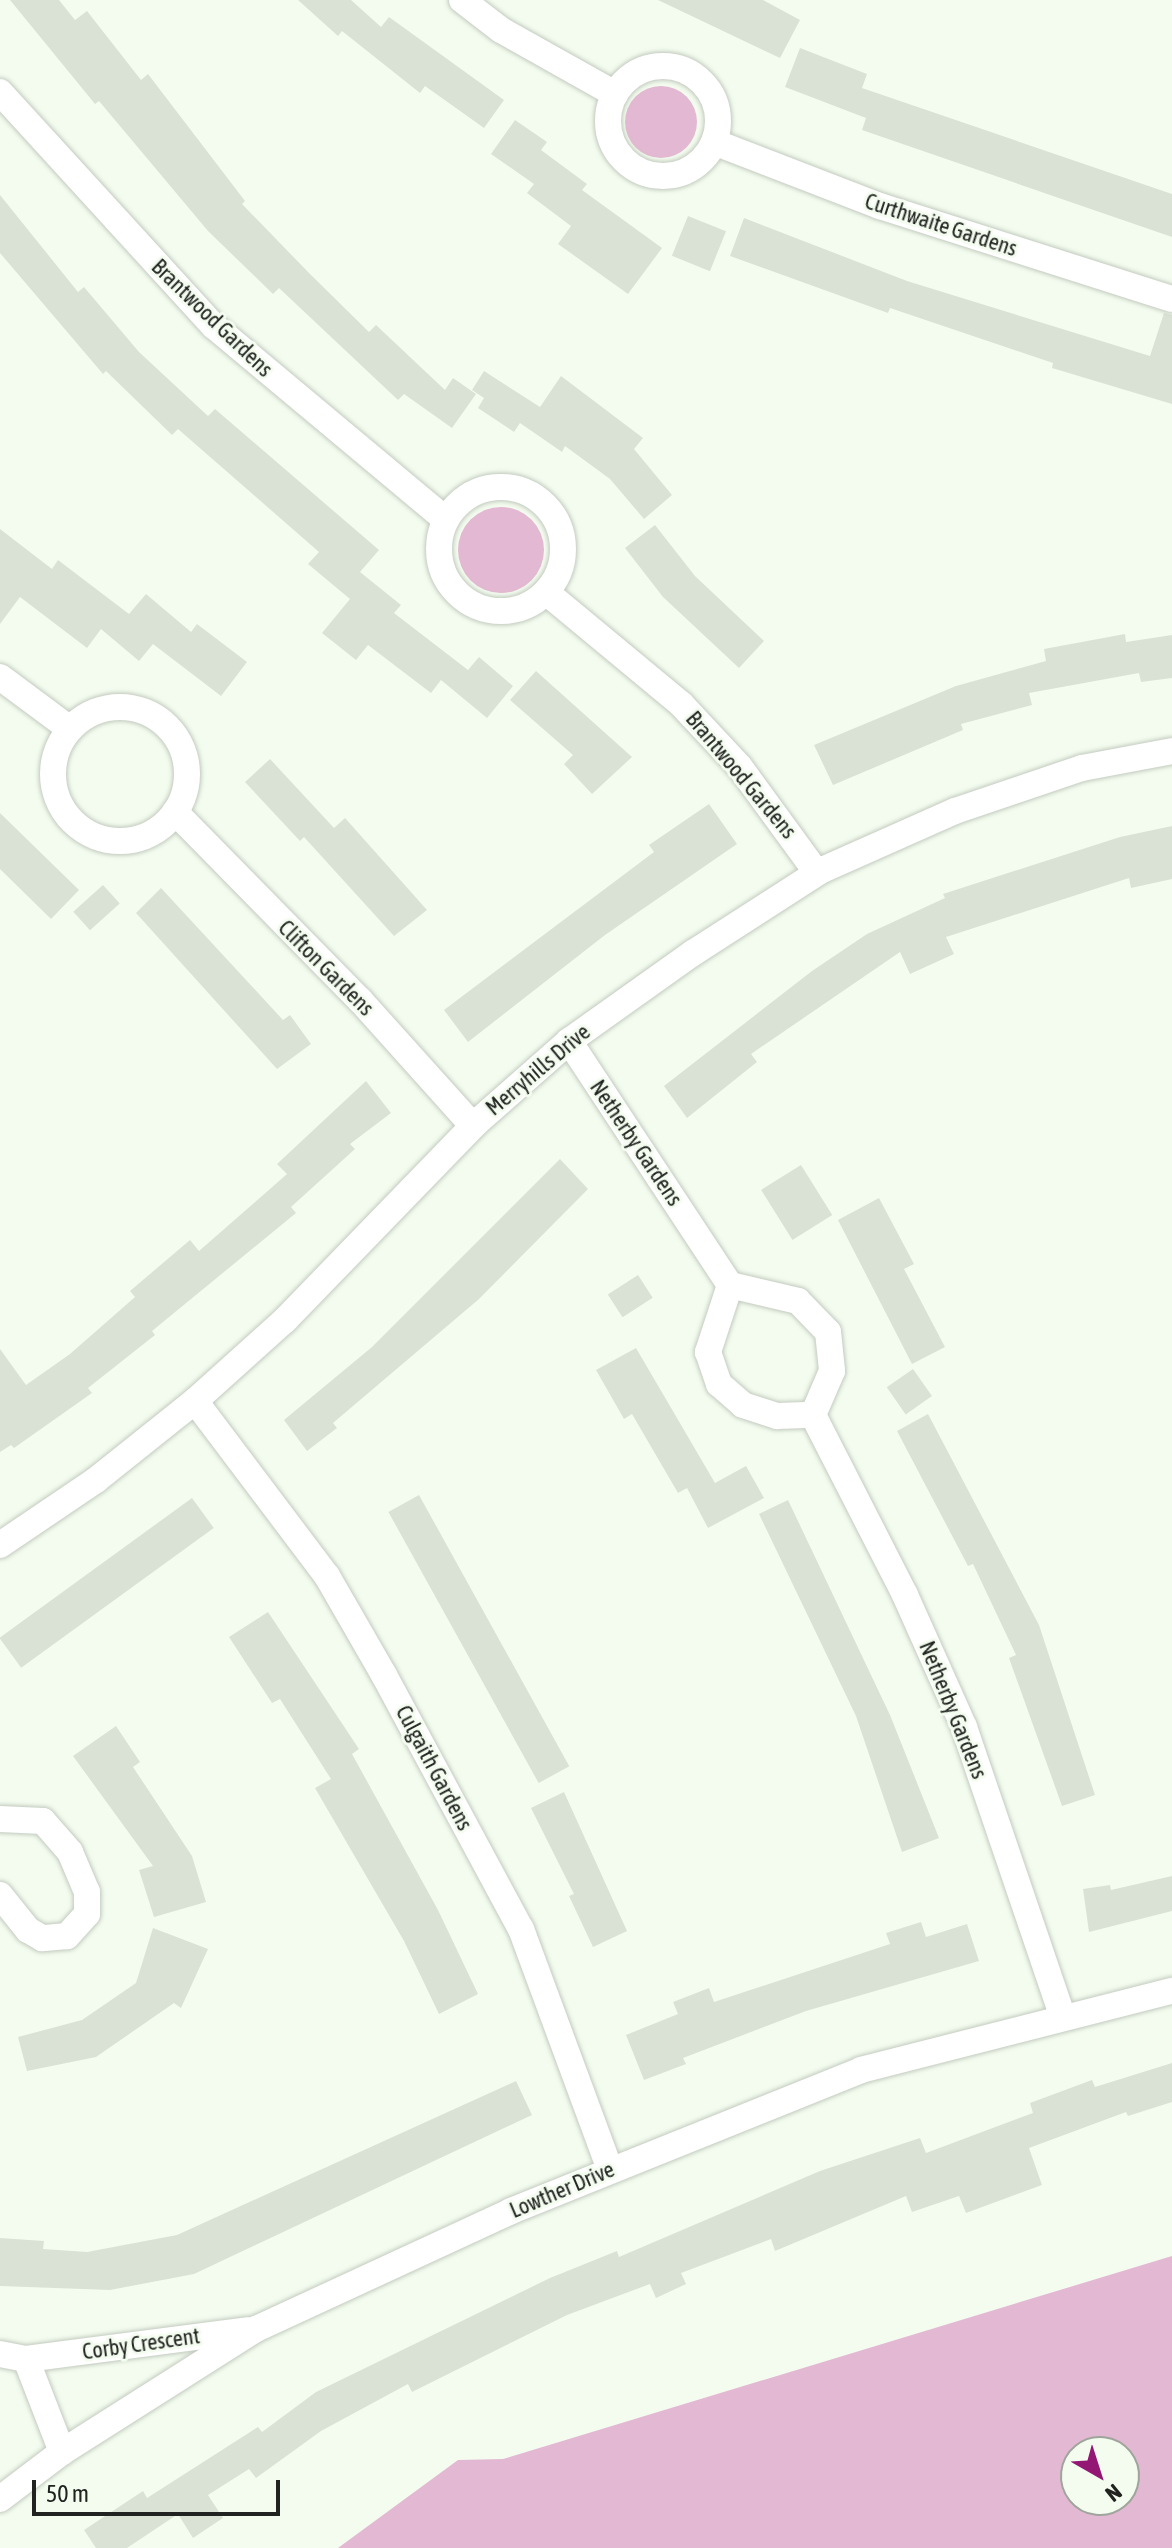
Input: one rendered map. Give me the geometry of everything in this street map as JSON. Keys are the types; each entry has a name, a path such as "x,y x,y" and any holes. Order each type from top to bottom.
{"street":[{"path":"462,0 501,30 615,94"},
{"path":"671,67 687,71 711,93 717,109 714,142 694,167 679,174 646,174 619,156 611,141 608,117 615,94 639,71 671,67"},
{"name":"Brantwood Gardens","path":"0,92 214,326 446,520"},
{"name":"Curthwaite Gardens","path":"714,142 880,206 1172,299"},
{"path":"508,488 537,499 552,514 562,544 558,575 546,592 511,610 491,611 464,599 445,577 439,558 446,520 477,492 508,488"},
{"name":"Brantwood Gardens","path":"546,592 681,704 739,766 817,873"},
{"path":"0,677 70,729"},
{"path":"109,707 153,715 170,729 188,770 185,792 175,812 160,828 119,841 78,827 59,800 53,769 70,729 109,707"},
{"name":"Merryhills Drive","path":"0,1545 96,1480 195,1401 285,1320 473,1126 569,1041 817,873 969,806 1082,768 1172,751"},
{"name":"Clifton Gardens","path":"175,812 360,1000 473,1126"},
{"name":"Netherby Gardens","path":"569,1041 730,1285"},
{"path":"730,1285 798,1301 828,1332 832,1371 813,1415 777,1416 743,1405 719,1384 708,1352 730,1285"},
{"name":"Culgaith Gardens","path":"195,1401 327,1576 384,1675 521,1929 610,2170"},
{"name":"Netherby Gardens","path":"813,1415 905,1595 964,1727 1063,2018"},
{"path":"0,1819 43,1821 70,1852 87,1892 87,1914 67,1936 42,1938 28,1930 0,1895"},
{"name":"Lowther Drive","path":"0,2499 62,2452 256,2329 610,2170 861,2070 1172,1991"},
{"name":"Corby Crescent","path":"62,2452 13,2357 256,2329"}],"shaded area":[{"path":"661,86 681,92 691,102 697,122 691,142 681,152 661,158 641,152 631,142 625,122 631,102 641,92"},
{"path":"501,507 517,511 531,520 540,534 544,550 540,566 531,580 517,589 501,593 485,589 471,580 462,566 458,550 462,534 471,520 485,511"},
{"path":"1172,2256 1172,2548 338,2548 458,2460 503,2459"}],"building":[{"path":"10,0 59,0 75,20 87,11 141,80 148,74 245,201 242,204 309,273 369,332 376,325 445,390 453,378 476,394 452,428 404,394 398,400 279,288 273,294 208,231 99,101 95,104"},
{"path":"298,0 351,0 381,27 389,17 504,100 484,128 425,86 420,93 342,31 338,36"},
{"path":"658,0 763,0 800,20 780,58"},
{"path":"800,48 867,74 862,88 1172,194 1172,237 862,130 866,118 785,87"},
{"path":"515,120 547,142 541,150 587,184 582,190 662,248 628,294 558,244 571,226 527,193 534,184 491,154"},
{"path":"0,195 78,292 84,287 139,352 208,416 215,409 379,550 360,572 401,605 394,613 468,670 479,657 513,686 487,718 441,680 431,693 368,645 356,660 322,633 350,599 308,564 319,552 178,429 172,435 106,371 103,374 0,253"},
{"path":"688,216 726,231 710,271 672,256"},
{"path":"744,218 907,281 1150,356 1164,313 1172,315 1172,404 1052,368 1053,363 890,308 888,313 730,256"},
{"path":"484,371 540,407 561,376 643,438 634,449 672,495 644,519 610,479 565,446 562,452 520,423 514,432 478,408 484,398 472,390"},
{"path":"655,525 695,576 764,641 739,668 663,597 625,548"},
{"path":"0,529 52,569 58,560 129,614 146,594 191,632 197,624 247,662 221,696 153,644 139,661 101,629 87,648 20,597 0,624"},
{"path":"1125,634 1126,642 1172,635 1172,678 1141,682 1139,673 1029,693 1032,705 961,724 963,730 833,785 814,745 956,686 1046,661 1044,649"},
{"path":"536,671 632,757 592,794 564,764 573,755 510,700"},
{"path":"270,759 334,828 345,818 427,910 394,936 304,837 300,841 245,782"},
{"path":"709,804 737,844 605,935 468,1042 444,1010 654,852 649,845"},
{"path":"0,813 79,890 51,919 0,869"},
{"path":"1172,826 1172,879 1131,888 1129,878 946,937 954,954 910,974 900,952 751,1054 757,1062 687,1118 664,1086 812,971 867,934 945,898 943,894 1120,837"},
{"path":"103,885 120,904 90,930 73,912"},
{"path":"161,888 283,1020 290,1015 311,1044 277,1069 136,913"},
{"path":"366,1081 391,1113 350,1144 355,1149 291,1207 296,1213 152,1331 155,1335 88,1388 92,1393 14,1448 11,1445 0,1452 0,1349 26,1385 70,1354 135,1297 130,1291 190,1240 199,1251 287,1174 277,1164"},
{"path":"560,1159 588,1189 479,1299 333,1423 337,1428 307,1451 284,1420 372,1347"},
{"path":"801,1165 832,1215 792,1240 761,1190"},
{"path":"879,1198 914,1264 904,1269 945,1347 912,1364 838,1220"},
{"path":"638,1275 653,1298 623,1317 608,1295"},
{"path":"636,1348 715,1483 746,1466 764,1498 708,1528 687,1488 678,1493 632,1414 624,1419 596,1370"},
{"path":"913,1369 932,1396 906,1414 887,1387"},
{"path":"928,1414 1039,1625 1095,1795 1062,1806 1009,1658 1016,1655 973,1564 968,1566 897,1431"},
{"path":"419,1495 569,1766 539,1783 388,1512"},
{"path":"192,1498 214,1528 21,1668 0,1637"},
{"path":"788,1500 890,1715 939,1838 902,1852 856,1716 759,1514"},
{"path":"268,1612 359,1749 352,1754 438,1910 478,1994 439,2014 404,1941 315,1788 331,1779 280,1699 272,1703 229,1637"},
{"path":"116,1726 140,1762 133,1767 192,1856 206,1902 154,1917 139,1870 153,1866 73,1756"},
{"path":"564,1792 627,1931 593,1947 569,1896 574,1894 531,1808"},
{"path":"1172,1876 1172,1911 1089,1932 1083,1889 1110,1885 1111,1890"},
{"path":"921,1922 926,1937 967,1924 979,1961 806,2011 683,2058 686,2064 644,2080 626,2035 678,2014 673,2002 709,1988 714,2002 890,1944 886,1933"},
{"path":"153,1928 208,1949 181,2008 174,2003 96,2057 27,2071 18,2037 82,2020 136,1983"},
{"path":"1172,2063 1172,2102 1128,2116 1126,2112 1029,2148 1042,2185 966,2213 959,2196 912,2212 906,2196 775,2251 771,2239 681,2273 686,2284 656,2298 650,2284 567,2315 412,2392 408,2384 321,2431 256,2478 249,2469 208,2495 223,2518 193,2538 178,2514 127,2548 96,2548 84,2530 143,2491 147,2498 258,2427 262,2432 316,2392 550,2278 617,2251 619,2257 820,2171 920,2138 926,2153 1033,2113 1030,2103 1092,2080 1095,2087"},
{"path":"516,2081 532,2115 194,2274 110,2290 0,2286 0,2238 44,2241 43,2249 87,2252 177,2235"}]}
